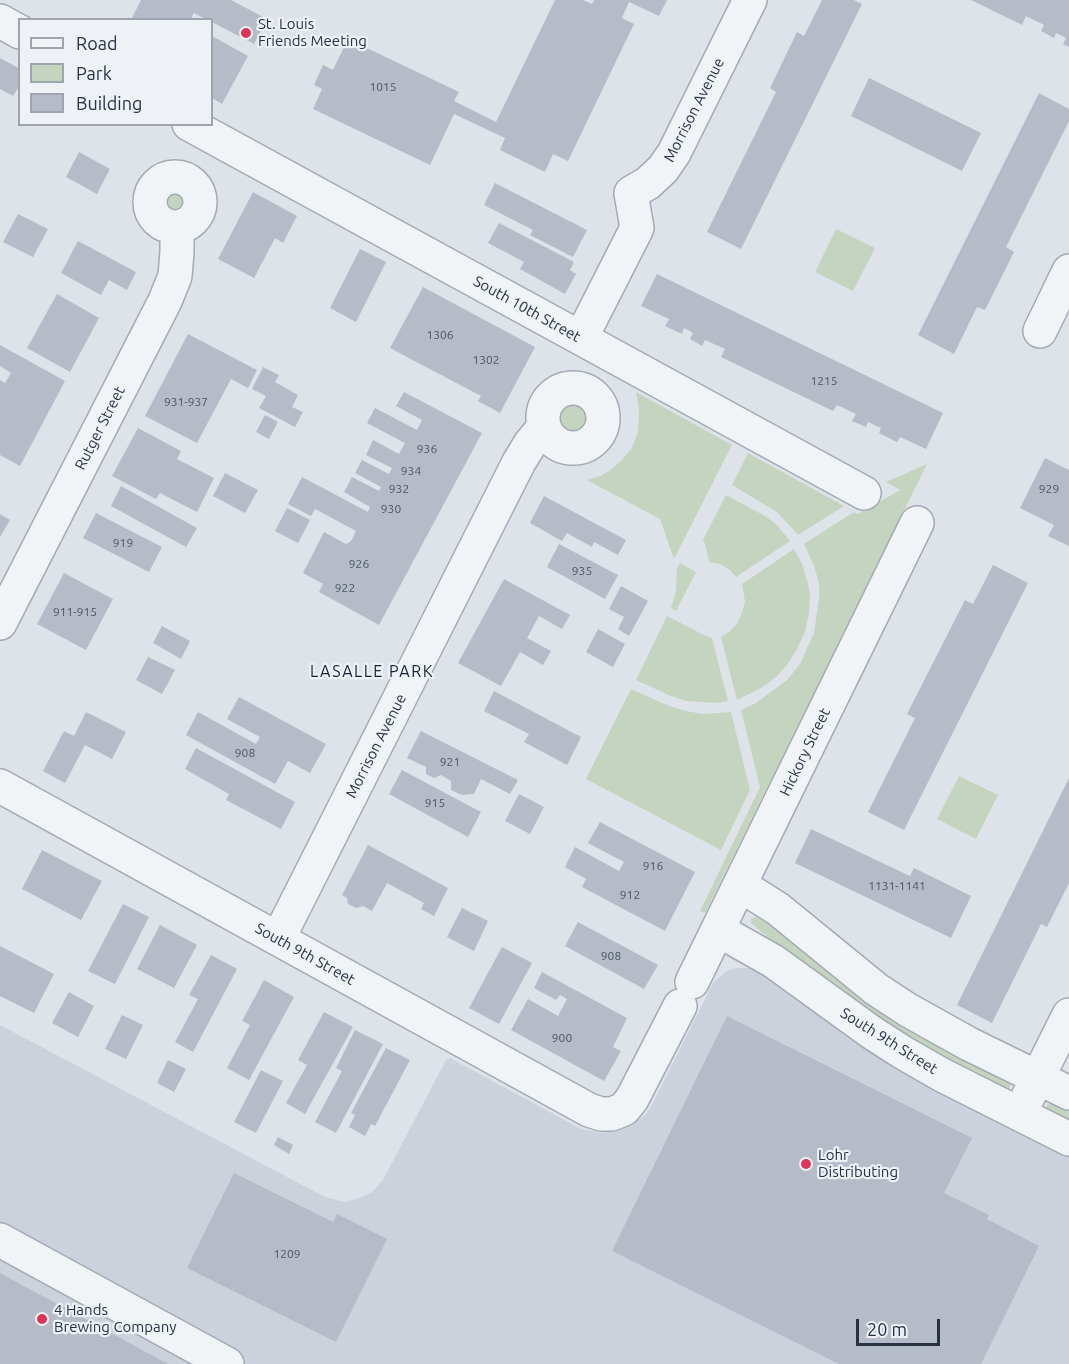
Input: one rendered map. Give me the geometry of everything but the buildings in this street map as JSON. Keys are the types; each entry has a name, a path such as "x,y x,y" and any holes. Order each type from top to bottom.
{"street":[{"name":"Morrison Avenue","path":"580,338 637,228 631,193 648,183 663,170 674,153 750,0"},
{"path":"0,21 18,31"},
{"name":"South 10th Street","path":"193,126 864,493"},
{"name":"Rutger Street","path":"0,623 165,301 175,276 177,227"},
{"path":"1040,331 1069,271"},
{"name":"Morrison Avenue","path":"278,939 519,462 530,444 544,428"},
{"name":"Hickory Street","path":"612,1114 624,1109 632,1099 718,930 917,523"},
{"name":"South 9th Street","path":"0,786 589,1110 601,1114 612,1114"},
{"path":"740,885 778,909 876,989 908,1010 969,1044 1069,1093"},
{"name":"South 9th Street","path":"718,930 773,961 843,1013 902,1052 942,1075 1069,1139"},
{"path":"1020,1114 1069,1015"},
{"path":"0,1240 227,1364"}],"shaded area":[{"path":"736,968 750,968 766,976 854,1040 890,1063 1069,1154 1069,1364 0,1364 0,1025 325,1197 345,1202 372,1192 383,1180 446,1060 450,1058 581,1129 599,1133 619,1131 631,1126 651,1107 713,983 725,972"}],"green space":[{"path":"176,186 187,190 191,201 187,212 176,216 165,212 161,201 165,190"},
{"path":"836,229 875,248 853,291 815,272"},
{"path":"636,392 732,445 674,559 660,519 587,480 609,471 632,448 638,432 639,409"},
{"path":"575,403 586,408 591,419 586,430 575,435 564,430 559,419 564,408"},
{"path":"748,453 844,506 798,535 777,512 732,485"},
{"path":"927,464 705,913 700,911 760,787 741,710 756,703 787,680 800,664 814,633 819,583 804,544 854,512 858,514 900,490 886,482"},
{"path":"726,495 765,516 776,524 790,541 736,577 720,564 709,562 703,540"},
{"path":"794,549 802,564 810,597 805,632 787,665 775,678 737,700 721,637 737,624 742,613 745,602 742,584"},
{"path":"680,563 696,572 676,611 671,608 676,590 677,568"},
{"path":"667,616 712,638 728,701 716,703 686,701 636,680"},
{"path":"631,689 686,711 703,714 731,712 750,790 721,850 586,779"},
{"path":"959,776 998,795 976,839 937,819"},
{"path":"754,917 771,923 835,977 874,1004 1011,1083 1009,1090 1006,1092 944,1062 800,964 751,923"},
{"path":"1052,1102 1069,1109 1069,1125 1046,1110 1047,1105"}],"place":[{"name":"St. Louis Friends Meeting","path":"246,33"},
{"name":"Lohr Distributing","path":"806,1164"},
{"name":"4 Hands Brewing Company","path":"42,1319"}],"district":[{"name":"LASALLE PARK","path":"372,672"}]}
